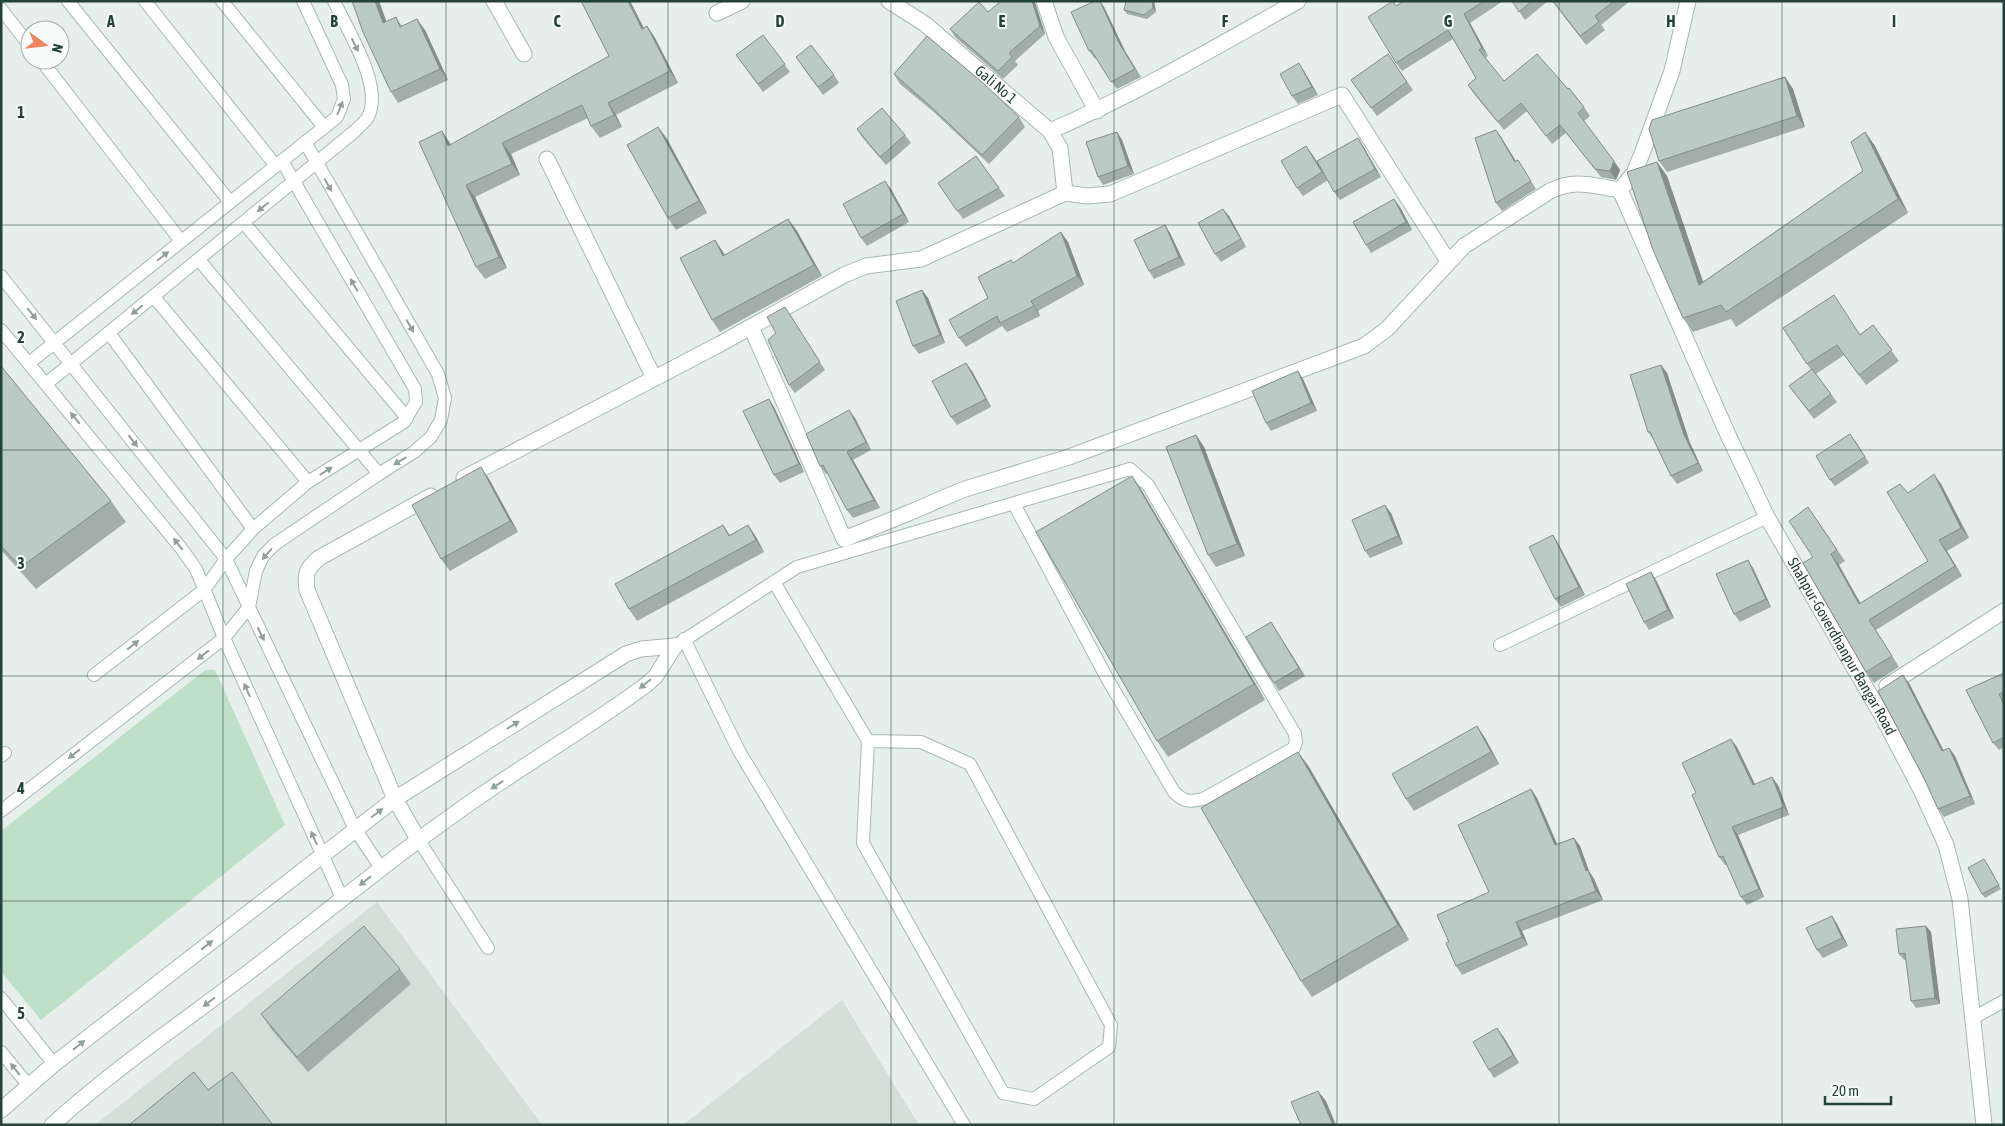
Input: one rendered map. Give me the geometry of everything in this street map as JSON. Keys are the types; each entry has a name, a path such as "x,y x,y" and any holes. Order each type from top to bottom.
{"street":[{"path":"494,1 524,54"},
{"path":"717,13 742,1"},
{"name":"Gali No 1","path":"888,1 924,24 1050,131 1060,148 1065,194"},
{"path":"1044,1 1056,37 1097,111"},
{"path":"1050,131 1097,111 1174,72 1298,1"},
{"path":"751,327 844,539 962,490 1070,457 1364,346 1387,329 1448,261 1464,246 1562,185 1577,182 1620,190 1634,173 1672,71 1688,1"},
{"path":"418,839 395,799 307,590 305,576 310,566 319,558 444,489 751,327 844,275 866,266 921,259 1065,194 1087,196 1110,194 1342,95 1448,261"},
{"path":"547,159 654,378"},
{"name":"Shahpur-Goverdhanpur Bangar Road","path":"1620,190 1729,437 1767,517 1871,696 1920,790 1946,845 1960,898 1984,1125"},
{"path":"1871,696 2004,611"},
{"path":"1,1110 54,1064 395,799 626,654 641,649 679,643"},
{"path":"52,1125 86,1095 418,839 484,793 602,717 646,685 655,676 679,643"}],"lane":[{"path":"68,1 230,202"},
{"path":"94,674 204,590 226,559 253,529 308,482 404,422 416,402 415,389 294,182 144,1"},
{"path":"222,1 324,127"},
{"path":"29,363 337,117 344,99 342,85 303,1"},
{"path":"46,384 356,132 368,116 373,93 370,77 334,1"},
{"path":"1,9 20,33"},
{"path":"49,70 181,241"},
{"path":"1,811 224,638 249,607 256,571 263,556 275,544 414,452 431,437 441,420 445,398 438,374 305,142"},
{"path":"244,223 407,418"},
{"path":"199,260 379,474"},
{"path":"1,276 226,559 356,829 381,868"},
{"path":"154,297 308,482"},
{"path":"1,330 181,548 196,569 224,638 342,898"},
{"path":"109,333 253,529"},
{"path":"964,1125 739,751 679,643 797,567 1130,469 1148,485 1295,734 1296,742 1294,748 1203,799 1189,802 1181,799 1174,792 1108,680 1014,504"},
{"path":"1500,644 1767,517"},
{"path":"774,582 868,741 863,843 1003,1093 1034,1099 1110,1047 1111,1025 970,764 921,742 868,741"},
{"path":"418,839 488,948"},
{"path":"1,998 54,1064"},
{"path":"1973,1018 2004,1000"},
{"path":"1,1052 29,1086"}],"shaded area":[{"path":"377,902 542,1125 95,1125"},
{"path":"842,1000 919,1125 683,1125"}],"green space":[{"path":"205,670 215,670 285,825 41,1020 1,972 1,831"}],"building":[{"path":"352,1 375,1 383,23 396,17 400,27 417,19 440,69 391,92 363,32"},
{"path":"581,1 628,1 642,29 647,26 670,71 608,103 614,115 591,126 582,105 502,143 512,164 466,185 499,257 476,267 419,142 442,131 448,146 609,56"},
{"path":"1001,1 1032,1 1040,26 1009,53 1012,57 998,71 950,29 979,2 988,12"},
{"path":"1095,1 1100,1 1119,43 1135,69 1111,82 1091,50 1089,51 1071,12"},
{"path":"1126,1 1152,1 1153,8 1144,15 1124,10"},
{"path":"1393,1 1396,6 1404,1 1484,1 1464,14 1482,48 1479,50 1504,81 1537,54 1584,107 1578,113 1614,161 1610,171 1595,169 1560,125 1546,136 1521,103 1498,122 1468,85 1476,78 1448,30 1396,63 1368,17"},
{"path":"1512,1 1532,1 1519,12"},
{"path":"1553,1 1614,1 1595,16 1599,22 1580,36"},
{"path":"763,35 785,64 758,84 736,55"},
{"path":"927,36 982,82 1019,117 982,155 894,74"},
{"path":"811,45 834,75 818,87 796,57"},
{"path":"1388,54 1407,82 1371,108 1351,80"},
{"path":"1299,63 1312,87 1292,96 1280,74"},
{"path":"1785,77 1797,116 1659,161 1649,129 1652,120"},
{"path":"882,108 905,135 880,157 857,129"},
{"path":"658,127 699,201 668,218 627,145"},
{"path":"1496,130 1515,162 1518,160 1531,181 1496,203 1475,138"},
{"path":"1117,132 1128,166 1098,177 1086,142"},
{"path":"1865,132 1898,199 1726,312 1721,305 1683,318 1653,250 1627,172 1657,162 1699,285 1863,171 1851,142"},
{"path":"1358,138 1375,169 1334,192 1317,161"},
{"path":"1306,146 1322,172 1297,188 1281,161"},
{"path":"976,156 999,188 957,211 938,183"},
{"path":"885,181 903,214 861,238 843,204"},
{"path":"1394,199 1406,222 1366,245 1353,222"},
{"path":"1223,209 1241,239 1215,254 1198,223"},
{"path":"788,219 814,265 712,320 680,258 715,240 723,256"},
{"path":"1165,225 1179,257 1149,271 1134,240"},
{"path":"1061,232 1077,276 1031,301 1034,306 1000,323 997,316 959,338 949,320 988,298 978,277 1011,260 1013,263"},
{"path":"922,290 940,335 913,346 896,301"},
{"path":"1834,295 1860,335 1873,325 1892,350 1859,375 1837,345 1807,364 1783,328"},
{"path":"785,307 820,362 789,385 768,340 776,333 767,317"},
{"path":"966,363 986,399 951,417 932,381"},
{"path":"1661,365 1684,435 1698,463 1671,476 1650,432 1648,432 1630,375"},
{"path":"1,366 111,501 21,567 1,546"},
{"path":"1812,369 1831,394 1809,411 1789,386"},
{"path":"1298,371 1311,403 1266,423 1252,391"},
{"path":"769,399 799,464 774,475 743,411"},
{"path":"849,410 866,442 847,452 874,500 847,510 823,465 820,466 806,434"},
{"path":"1850,434 1865,457 1830,480 1816,456"},
{"path":"1196,435 1237,544 1208,555 1166,447"},
{"path":"481,467 510,521 441,559 412,505"},
{"path":"1934,474 1961,528 1939,540 1955,566 1869,620 1892,656 1866,672 1803,563 1813,557 1789,521 1808,507 1837,550 1831,554 1859,604 1928,561 1887,492 1900,484 1908,493"},
{"path":"1132,476 1254,684 1157,741 1036,532"},
{"path":"1385,505 1398,536 1365,551 1352,520"},
{"path":"723,525 729,536 748,525 756,540 629,609 615,584"},
{"path":"1553,535 1579,587 1555,599 1529,547"},
{"path":"1748,560 1766,599 1734,614 1716,574"},
{"path":"1651,572 1668,610 1644,622 1626,584"},
{"path":"1271,622 1299,668 1274,683 1246,637"},
{"path":"2004,673 2004,692 1999,694 2004,705 2004,737 1993,743 1966,690"},
{"path":"1903,675 1942,751 1949,748 1970,796 1938,809 1924,778 1878,691"},
{"path":"1477,726 1491,752 1406,799 1392,774"},
{"path":"1731,739 1753,785 1772,777 1784,807 1732,827 1759,889 1741,897 1723,856 1719,857 1692,795 1696,793 1682,763"},
{"path":"1298,752 1398,925 1301,981 1201,808"},
{"path":"1531,789 1555,845 1574,838 1586,871 1588,870 1596,891 1516,922 1522,937 1456,966 1446,943 1449,942 1437,915 1489,892 1458,825"},
{"path":"1984,859 1999,885 1982,894 1968,868"},
{"path":"1832,916 1842,938 1817,950 1806,928"},
{"path":"364,926 400,969 297,1057 261,1014"},
{"path":"1926,926 1935,998 1911,1001 1905,953 1899,954 1896,929"},
{"path":"1497,1028 1513,1055 1489,1070 1473,1042"},
{"path":"194,1072 208,1090 232,1072 273,1125 129,1125"},
{"path":"1318,1091 1333,1125 1301,1125 1291,1102"}]}
